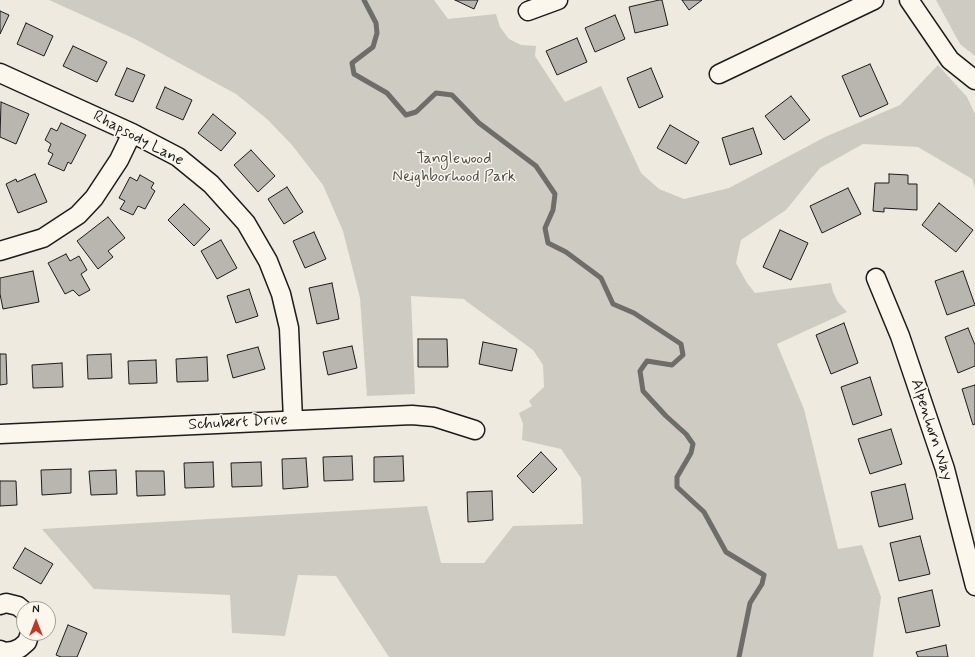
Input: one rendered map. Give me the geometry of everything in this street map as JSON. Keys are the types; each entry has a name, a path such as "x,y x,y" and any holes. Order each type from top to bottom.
{"street":[{"path":"528,12 558,0"},
{"path":"719,74 874,0"},
{"path":"909,0 950,60 975,80"},
{"name":"Rhapsody Lane","path":"0,73 132,133 178,157 211,184 246,223 268,261 281,294 289,328 293,420"},
{"path":"0,252 43,238 78,215 94,198 119,160 132,133"},
{"name":"Alpenhorn Way","path":"876,278 900,336 945,469 975,586"},
{"name":"Schubert Drive","path":"0,434 412,415 434,417 475,430"},
{"path":"0,604 6,603 16,606"},
{"path":"0,650 4,652 13,651 20,648 27,641"}],"green space":[{"name":"Tanglewood Neighborhood Park","path":"49,0 434,0 448,19 496,14 500,27 509,39 521,45 536,46 535,56 565,102 601,86 641,173 659,189 684,199 729,188 825,137 900,105 938,65 967,97 975,114 975,188 972,179 918,147 863,144 820,168 786,210 741,240 736,263 747,283 755,293 831,283 833,292 838,302 847,312 777,344 804,409 838,549 862,545 881,597 873,657 389,657 336,576 298,575 285,636 232,633 230,595 94,589 42,529 427,506 441,563 484,563 513,526 583,524 581,478 561,449 522,440 523,424 519,413 532,406 529,401 544,387 543,365 533,350 464,299 411,296 415,394 367,396 360,298 343,231 323,185 292,145 267,119 236,94 135,39"},
{"path":"936,0 975,0 975,56 960,44"}],"building":[{"path":"455,0 478,0 474,9"},
{"path":"662,0 668,25 635,33 629,7"},
{"path":"682,0 702,0 689,10"},
{"path":"0,11 9,15 0,34"},
{"path":"615,15 625,39 595,52 585,28"},
{"path":"26,23 53,36 44,56 17,44"},
{"path":"577,38 587,62 557,75 546,51"},
{"path":"73,46 107,62 97,82 63,66"},
{"path":"870,64 888,104 860,117 842,76"},
{"path":"127,68 145,75 133,102 115,95"},
{"path":"651,68 663,97 639,108 627,78"},
{"path":"165,87 192,100 183,120 156,108"},
{"path":"791,96 810,120 784,140 765,116"},
{"path":"1,102 29,114 16,144 0,137"},
{"path":"213,114 236,133 221,151 198,133"},
{"path":"61,123 86,135 71,164 68,162 64,171 48,164 53,154 48,151 51,144 45,140 51,128 57,131"},
{"path":"670,125 699,142 686,164 657,148"},
{"path":"753,128 762,154 730,165 722,138"},
{"path":"251,150 275,176 258,192 234,165"},
{"path":"35,174 47,202 18,213 6,184 16,179 17,182"},
{"path":"889,174 908,175 908,184 917,184 917,210 884,208 884,212 873,211 875,183 889,183"},
{"path":"140,175 154,183 151,188 155,191 145,209 138,206 133,215 120,209 125,201 119,198 130,177 137,181"},
{"path":"287,187 303,212 284,224 268,199"},
{"path":"848,188 861,214 822,233 810,206"},
{"path":"939,203 973,230 956,252 922,225"},
{"path":"184,204 210,229 194,246 168,220"},
{"path":"108,217 125,238 108,251 113,257 98,269 77,241"},
{"path":"780,230 808,243 791,280 763,267"},
{"path":"314,232 326,259 305,268 293,241"},
{"path":"221,240 237,268 217,279 201,251"},
{"path":"66,254 70,261 79,256 87,270 81,274 90,290 79,296 73,290 65,294 48,263"},
{"path":"33,271 39,302 3,309 0,294 0,278"},
{"path":"963,271 975,305 947,315 935,281"},
{"path":"332,283 339,319 317,324 309,288"},
{"path":"249,289 258,316 236,323 227,296"},
{"path":"844,323 858,363 831,374 816,335"},
{"path":"968,328 975,345 975,366 958,373 945,337"},
{"path":"418,339 447,339 448,367 418,367"},
{"path":"483,342 517,349 512,371 479,364"},
{"path":"352,346 357,368 328,375 323,352"},
{"path":"258,347 265,369 233,378 227,355"},
{"path":"0,354 6,354 7,384 0,385"},
{"path":"111,354 112,378 88,379 87,355"},
{"path":"207,357 208,381 177,382 176,359"},
{"path":"156,360 157,383 129,384 128,361"},
{"path":"62,363 63,387 33,388 32,365"},
{"path":"870,377 882,415 853,425 841,387"},
{"path":"975,385 975,424 973,425 962,389"},
{"path":"891,429 902,464 870,474 858,439"},
{"path":"541,452 557,469 533,493 517,476"},
{"path":"352,456 353,480 324,481 323,457"},
{"path":"403,456 404,481 374,482 374,457"},
{"path":"306,458 308,487 283,489 282,459"},
{"path":"213,462 214,487 185,488 184,463"},
{"path":"261,462 262,486 232,487 231,463"},
{"path":"71,469 71,493 42,495 41,470"},
{"path":"116,470 117,494 91,495 89,471"},
{"path":"136,471 164,471 165,495 137,496"},
{"path":"0,481 16,481 17,505 0,506"},
{"path":"905,484 913,519 879,527 871,492"},
{"path":"492,491 493,520 468,522 467,492"},
{"path":"920,536 930,574 899,581 890,543"},
{"path":"25,548 53,564 41,584 13,568"},
{"path":"932,590 940,626 906,633 898,598"},
{"path":"68,625 87,633 77,657 61,657 56,655"},
{"path":"946,645 948,657 918,657 916,652"}],"waterway":[{"path":"364,0 376,23 377,33 373,47 352,63 354,74 387,93 406,115 416,112 436,93 452,95 479,123 536,166 555,194 553,210 545,228 548,243 566,252 601,278 613,304 634,313 681,344 683,355 672,365 647,361 640,371 643,391 666,416 686,434 693,444 691,453 677,477 677,487 704,512 726,552 764,575 762,584 750,603 739,657"}]}
